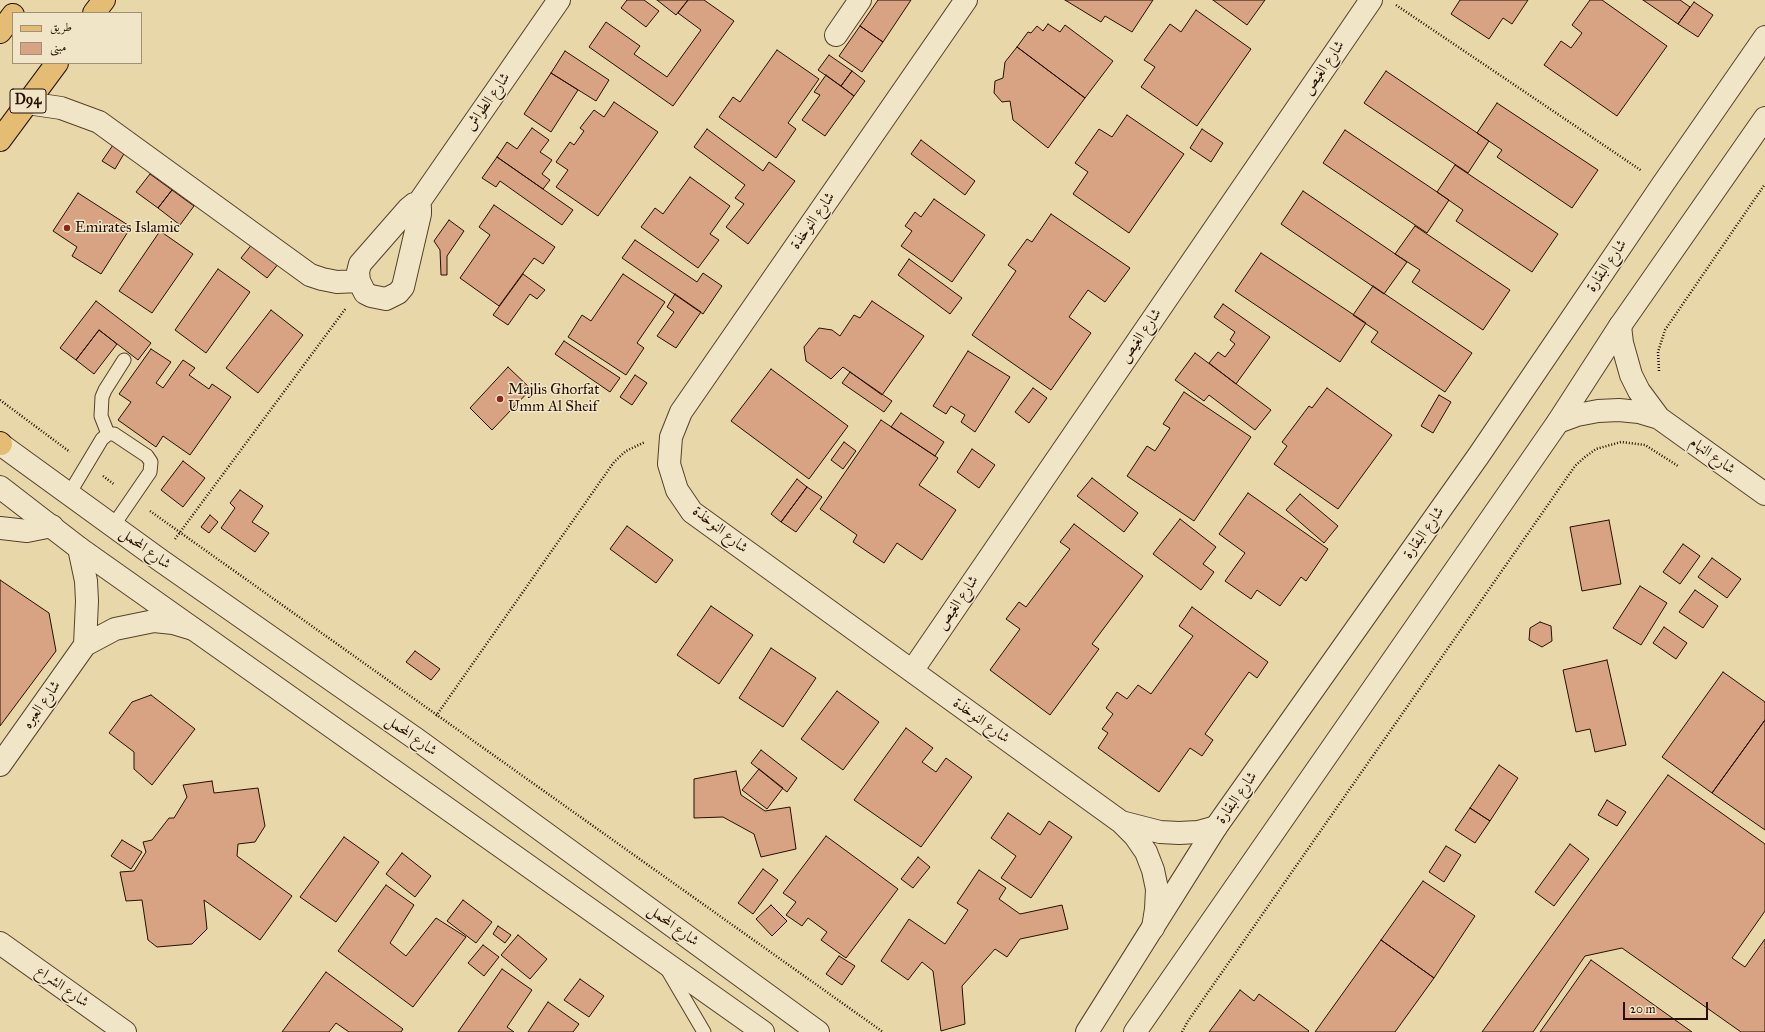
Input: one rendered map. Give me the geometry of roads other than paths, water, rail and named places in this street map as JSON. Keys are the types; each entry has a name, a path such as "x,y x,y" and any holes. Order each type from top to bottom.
{"main road":[{"path":"15,12 24,0"},
{"path":"95,12 104,0"},
{"path":"0,32 12,17"},
{"name":"D94","path":"0,140 56,64"}],"street":[{"name":"شارع الطواش","path":"360,284 358,272 360,264 408,208 414,204 417,205 559,0"},
{"path":"836,35 860,0"},
{"name":"شارع الغيص","path":"912,671 1371,0"},
{"name":"شارع النوخذة","path":"960,2 681,412 671,437 670,464 677,490 692,512 1121,822 1135,836 1146,852 1153,870 1157,890 1156,909 1152,928"},
{"name":"شارع البقارة","path":"1092,1026 1216,827 1479,455 1765,37"},
{"path":"26,103 62,108 99,122 310,275 337,282 360,284 366,292 378,299 392,296 403,287 420,214 420,208 417,205"},
{"path":"1134,1032 1558,422 1620,326 1765,118"},
{"name":"شارع النهام","path":"1620,326 1622,343 1631,376 1645,400 1659,418 1765,494"},
{"name":"شارع النهام","path":"1558,422 1577,415 1598,411 1619,410 1639,412 1659,418"},
{"name":"شارع المحمل","path":"0,444 160,560 419,741 818,1032"},
{"path":"0,487 79,548 763,1032"},
{"path":"0,528 27,531 52,526"},
{"path":"79,548 86,581 84,645"},
{"name":"شارع العبره","path":"0,765 84,645 115,629 154,621 173,623 198,631"},
{"name":"شارع النوخذة","path":"1121,822 1160,832 1198,832 1216,827"},
{"name":"شارع الشراع","path":"0,943 125,1032"},
{"path":"1072,1032 1077,1027 1092,1026"}],"lane":[{"path":"108,434 101,416 102,398 104,390 124,360"},
{"path":"69,494 102,439 108,434 114,434 147,456 151,462 150,472 113,526"},
{"path":"661,959 704,1032"}],"place":[{"name":"Emirates Islamic","path":"67,228"},
{"name":"Majlis Ghorfat Umm Al Sheif","path":"500,399"}]}
